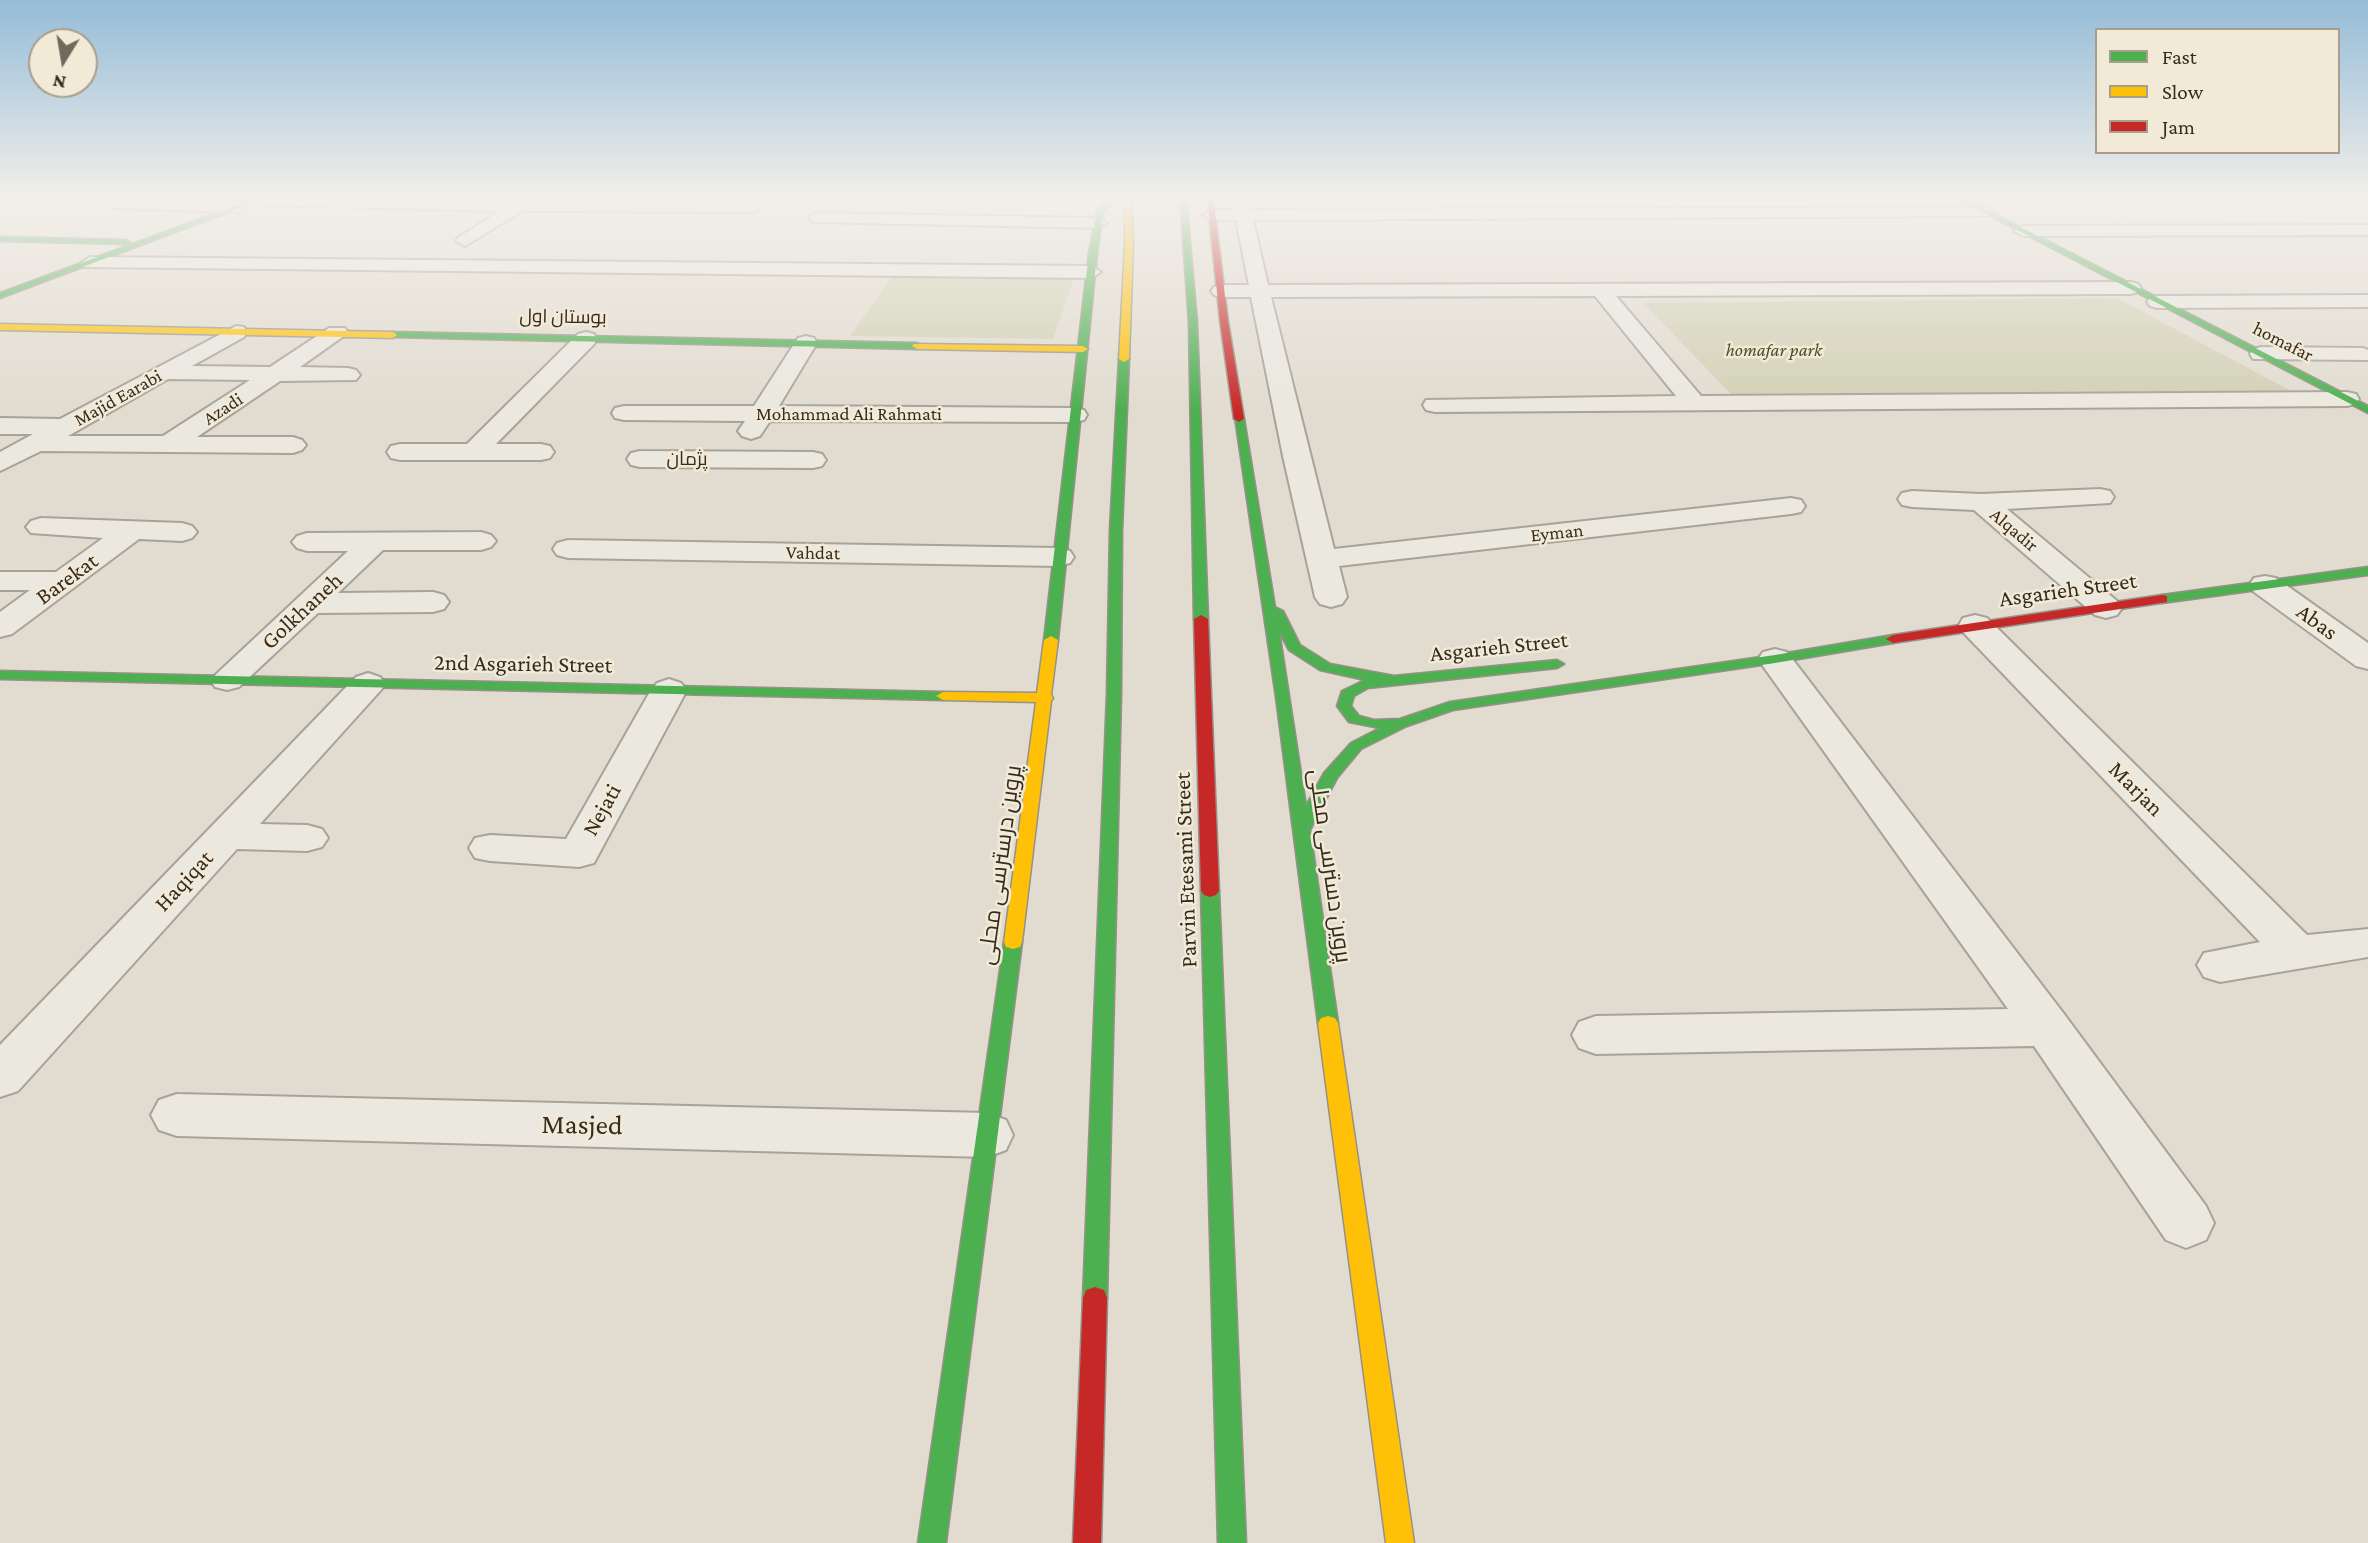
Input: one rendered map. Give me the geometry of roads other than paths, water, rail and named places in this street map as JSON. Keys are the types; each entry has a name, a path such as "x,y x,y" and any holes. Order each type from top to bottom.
{"main road":[{"path":"0,296 76,268"},
{"name":"پروین درسترسی محلی","path":"932,1543 1046,698 1092,268"},
{"path":"1087,1543 1114,694 1116,530 1128,268"},
{"name":"Parvin Etesami Street","path":"1189,268 1193,323 1203,699 1234,1543"},
{"name":"پروین دسترسی محلی","path":"1218,268 1302,829 1400,1543"},
{"name":"homafar","path":"2093,268 2357,404"},
{"name":"بوستان اول","path":"0,327 1083,349"},
{"name":"Asgarieh Street","path":"1302,829 1330,776 1356,746 1402,723 1450,706 1775,659 1975,625 2368,571"},
{"name":"Asgarieh Street","path":"1268,593 1294,647 1325,667 1394,680 1573,662"},
{"name":"Asgarieh Street","path":"1707,651 1775,659"},
{"name":"2nd Asgarieh Street","path":"0,675 1046,698"},
{"path":"1394,680 1364,684 1347,694 1344,706 1354,719 1374,724 1402,723"}],"street":[{"path":"655,268 1091,272"},
{"path":"1255,268 1296,456 1331,597"},
{"path":"1221,291 1602,292 2131,288"},
{"path":"1602,292 1696,405"},
{"path":"2157,302 2368,301"},
{"name":"Majid Earabi","path":"0,463 236,332"},
{"name":"Azadi","path":"169,444 337,333"},
{"path":"475,451 586,339"},
{"name":"پژمان","path":"733,459 806,343"},
{"path":"2261,354 2363,355"},
{"name":"Azadi","path":"164,372 348,375"},
{"path":"1435,405 2357,404"},
{"name":"Mohammad Ali Rahmati","path":"624,413 1075,415"},
{"path":"0,426 65,428"},
{"path":"36,443 293,445"},
{"path":"400,452 541,452"},
{"name":"پژمان","path":"640,458 813,460"},
{"name":"Alqadir","path":"1981,502 2100,497"},
{"path":"1912,499 1981,502"},
{"name":"Alqadir","path":"1981,502 2106,608"},
{"name":"Eyman","path":"1323,559 1791,506"},
{"path":"41,527 182,532"},
{"name":"Barekat","path":"0,627 133,530"},
{"name":"Golkhaneh","path":"227,680 376,541"},
{"path":"307,542 481,541"},
{"name":"Vahdat","path":"568,549 1059,556"},
{"path":"0,581 64,581"},
{"name":"Abas","path":"2265,585 2368,659"},
{"path":"312,603 433,602"},
{"name":"Marjan","path":"1975,625 2297,953"},
{"path":"1775,659 2047,1027 2186,1223"},
{"name":"Haqiqat","path":"0,1077 368,684"},
{"name":"Nejati","path":"490,849 579,853 669,690"},
{"path":"226,836 307,838"},
{"path":"2220,965 2364,943"},
{"path":"1596,1035 2047,1027"},
{"name":"Masjed","path":"177,1115 987,1135"}],"park label":[{"name":"homafar park","path":"1774,350"}]}
